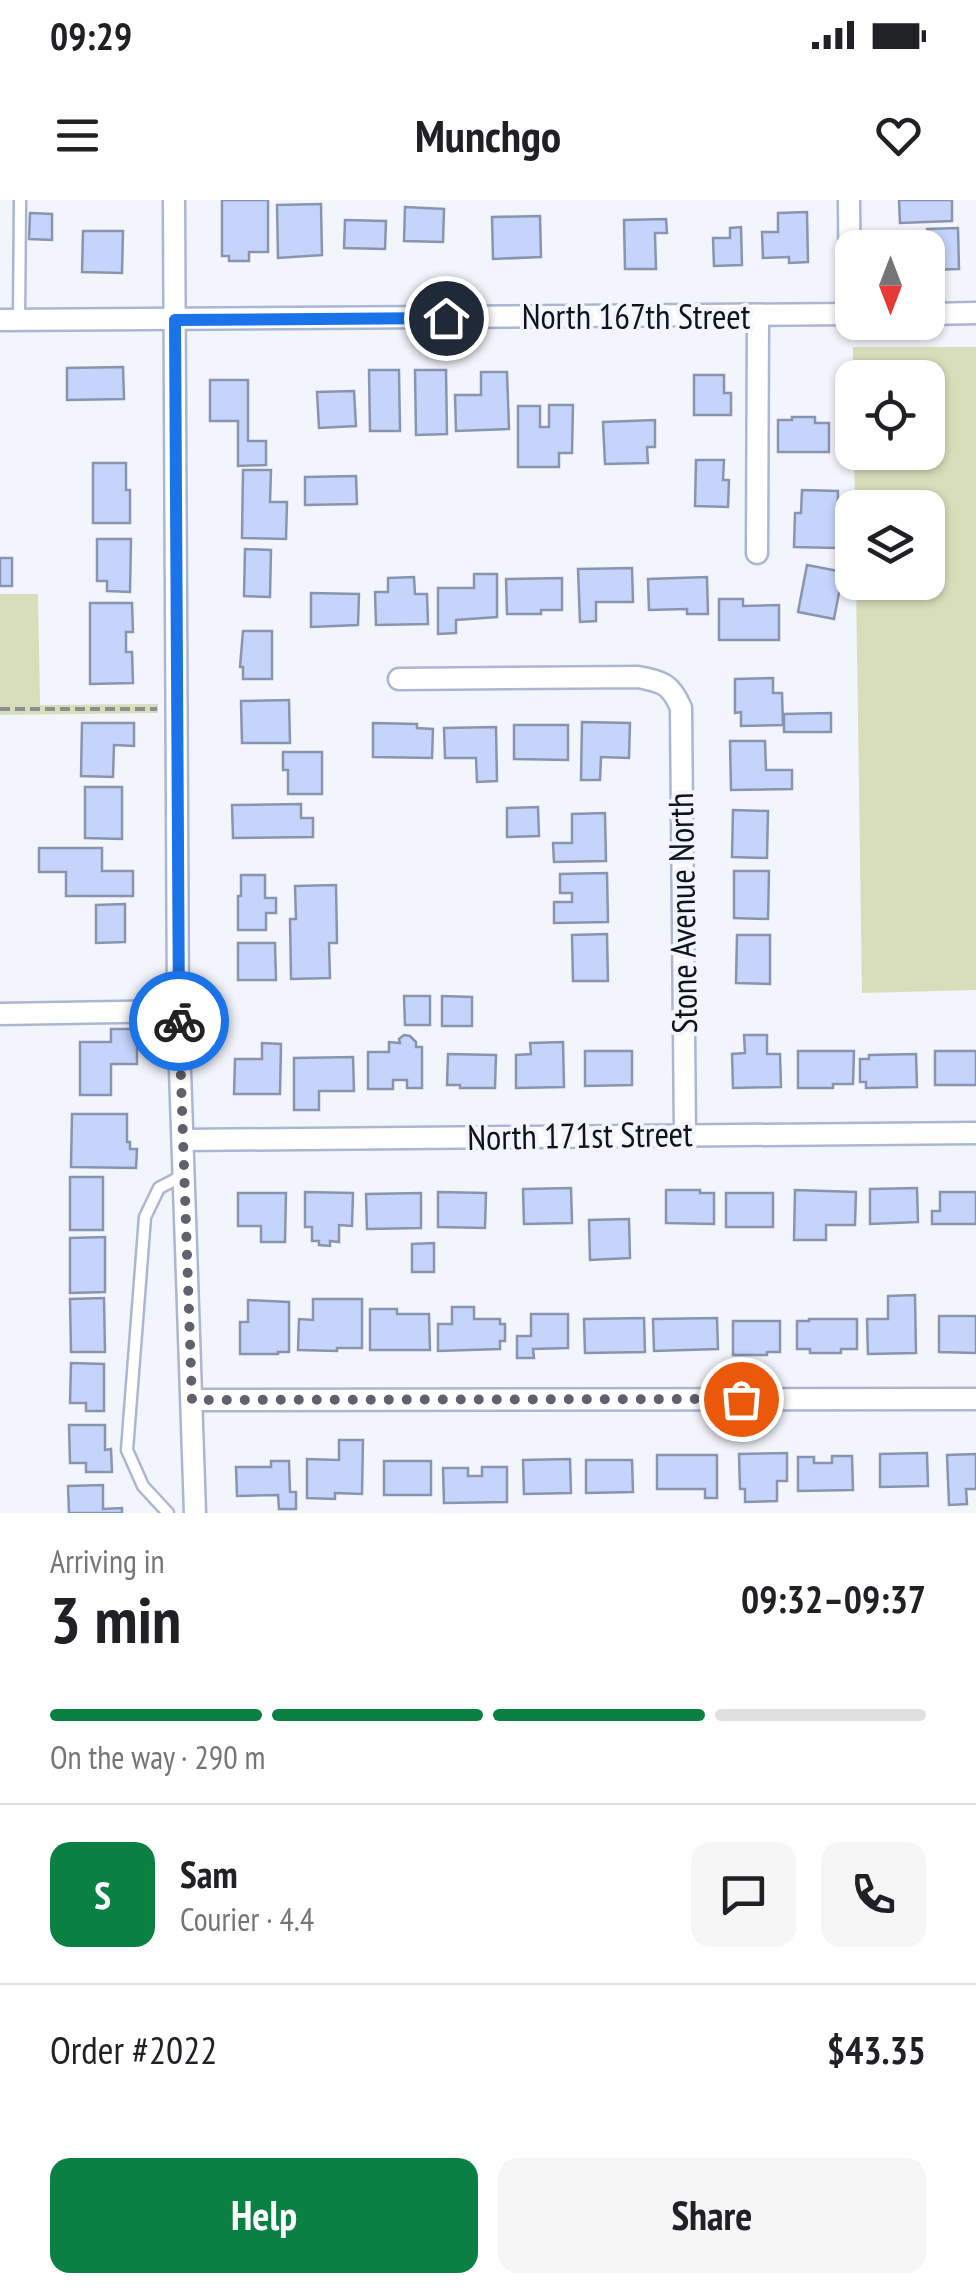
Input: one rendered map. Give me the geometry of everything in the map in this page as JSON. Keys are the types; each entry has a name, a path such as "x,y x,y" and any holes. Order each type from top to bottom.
{"street":[{"path":"174,200 178,1011 194,1513"},
{"path":"849,200 850,230"},
{"path":"945,314 976,313"},
{"name":"North 167th Street","path":"9,320 835,314"},
{"path":"757,553 758,316"},
{"name":"Stone Avenue North","path":"399,678 638,677 661,681 674,692 680,708 685,1135"},
{"path":"0,1014 178,1011"},
{"name":"North 171st Street","path":"184,1140 976,1132"},
{"path":"192,1400 976,1399"}],"lane":[{"path":"9,320 20,200"},
{"path":"168,1513 143,1486 127,1450 145,1217 158,1188 184,1174"}],"path":[{"path":"0,709 177,709"}],"green space":[{"path":"853,347 976,347 976,990 862,993 856,600 945,600 945,490 855,490 854,470 945,470 945,360 853,360"},
{"path":"0,594 38,594 40,705 158,704 158,713 0,715"}],"building":[{"path":"222,200 268,200 268,252 249,252 249,261 229,261 229,256 222,256"},
{"path":"899,200 952,200 952,221 900,223"},
{"path":"321,204 322,255 278,258 277,205"},
{"path":"405,207 444,209 443,242 404,241"},
{"path":"807,212 808,262 789,263 789,257 763,258 762,232 778,232 778,213"},
{"path":"30,213 52,214 52,240 29,239"},
{"path":"540,216 541,257 493,259 492,217"},
{"path":"666,219 667,233 655,233 656,269 625,269 624,220"},
{"path":"345,220 386,221 385,249 344,248"},
{"path":"741,227 742,265 714,266 713,238 730,238 730,228"},
{"path":"958,228 959,269 945,269 945,230 927,229"},
{"path":"83,231 123,231 122,273 82,272"},
{"path":"123,367 124,399 67,400 67,368"},
{"path":"369,370 399,370 400,431 370,431"},
{"path":"415,370 446,370 447,434 416,435"},
{"path":"481,372 507,372 509,429 456,431 455,395 481,395"},
{"path":"694,375 724,375 724,393 731,393 731,415 694,415"},
{"path":"210,380 248,380 248,441 266,441 266,465 238,466 238,421 210,421"},
{"path":"354,391 356,426 319,428 317,392"},
{"path":"549,405 573,405 572,453 559,453 559,467 518,467 518,406 540,406 540,427 549,427"},
{"path":"815,417 815,423 829,423 829,452 778,452 778,420"},
{"path":"655,420 655,447 647,447 648,463 605,464 603,422"},
{"path":"696,460 724,460 723,480 729,480 728,507 695,506"},
{"path":"93,463 126,463 130,523 93,523"},
{"path":"243,470 271,470 270,502 287,502 286,539 242,538"},
{"path":"356,476 357,504 305,505 305,477"},
{"path":"802,490 835,491 835,548 794,547 795,513 801,513"},
{"path":"97,539 131,539 130,592 107,591 107,581 97,581"},
{"path":"245,549 271,550 270,597 244,596"},
{"path":"0,558 12,558 12,586 0,586"},
{"path":"807,565 835,570 838,600 834,619 798,612"},
{"path":"632,568 633,602 596,602 596,621 580,622 578,569"},
{"path":"474,574 497,574 497,617 456,620 456,633 438,634 438,588 474,588"},
{"path":"414,577 415,594 427,594 428,624 376,625 375,592 388,592 388,578"},
{"path":"707,577 708,614 687,614 687,609 649,610 648,579"},
{"path":"562,578 562,610 507,614 506,579"},
{"path":"311,593 359,594 358,625 311,627"},
{"path":"719,599 743,599 743,606 779,605 779,640 719,640"},
{"path":"90,603 132,603 133,632 126,632 126,652 132,652 133,683 90,684"},
{"path":"243,631 272,631 272,679 243,679"},
{"path":"773,678 773,693 782,693 783,725 741,726 741,712 735,713 735,679"},
{"path":"289,700 290,743 242,743 241,701"},
{"path":"831,713 831,732 784,732 784,714"},
{"path":"582,722 630,723 629,758 601,757 600,780 581,780"},
{"path":"82,723 134,723 134,746 114,745 113,777 81,776"},
{"path":"373,723 417,724 417,728 433,729 432,758 373,757"},
{"path":"514,725 568,725 568,760 514,759"},
{"path":"496,727 497,781 477,782 476,758 445,758 444,728"},
{"path":"730,741 765,741 766,770 792,770 792,789 731,790"},
{"path":"283,752 322,752 322,794 288,794"},
{"path":"85,787 122,787 122,839 85,838"},
{"path":"301,804 301,818 313,818 313,837 233,838 232,805"},
{"path":"538,807 539,836 507,837 507,808"},
{"path":"733,810 768,811 767,858 732,857"},
{"path":"605,813 606,861 554,862 553,843 572,843 572,814"},
{"path":"39,848 102,848 102,871 133,871 133,896 66,896 66,872 39,872"},
{"path":"734,871 769,871 768,919 734,918"},
{"path":"607,873 608,922 554,923 554,902 572,902 572,893 560,893 560,874"},
{"path":"241,875 265,875 265,898 276,898 276,913 266,913 266,930 238,930"},
{"path":"336,885 337,943 329,943 330,978 291,979 290,919 296,919 295,886"},
{"path":"125,904 125,942 96,943 96,905"},
{"path":"607,934 608,981 573,981 572,935"},
{"path":"737,935 770,935 770,984 736,983"},
{"path":"238,943 275,943 276,980 238,980"},
{"path":"404,996 430,996 430,1025 405,1025"},
{"path":"442,996 472,997 472,1026 442,1026"},
{"path":"111,1029 137,1029 137,1064 111,1064 111,1095 80,1095 80,1042 111,1042"},
{"path":"404,1035 416,1042 416,1047 422,1047 422,1088 407,1088 407,1080 393,1080 393,1089 368,1089 368,1052 389,1052 389,1042 400,1043"},
{"path":"744,1035 767,1035 767,1054 780,1054 781,1087 733,1088 732,1054 745,1053"},
{"path":"563,1042 564,1087 516,1088 516,1055 531,1054 530,1043"},
{"path":"262,1043 281,1044 280,1094 234,1094 235,1059 262,1059"},
{"path":"585,1051 632,1051 632,1085 585,1086"},
{"path":"798,1051 854,1051 853,1084 798,1088"},
{"path":"935,1051 976,1051 976,1085 935,1085"},
{"path":"448,1054 496,1055 495,1088 447,1085"},
{"path":"916,1054 917,1087 866,1088 866,1082 860,1082 860,1059 869,1059 869,1055"},
{"path":"353,1057 354,1091 319,1091 319,1110 294,1110 294,1058"},
{"path":"72,1114 127,1114 127,1142 130,1149 137,1149 136,1168 71,1167"},
{"path":"70,1177 103,1177 103,1230 70,1230"},
{"path":"571,1188 572,1223 524,1224 523,1189"},
{"path":"917,1188 918,1222 870,1224 870,1189"},
{"path":"666,1190 714,1193 714,1224 666,1223"},
{"path":"795,1190 856,1192 855,1225 826,1225 826,1240 794,1240"},
{"path":"305,1192 353,1193 352,1226 339,1225 339,1242 330,1241 330,1246 312,1241 312,1227 305,1227"},
{"path":"438,1192 486,1193 485,1228 438,1227"},
{"path":"940,1192 976,1192 976,1224 932,1224 932,1211 940,1211"},
{"path":"238,1193 286,1193 285,1242 261,1242 261,1226 238,1226"},
{"path":"421,1193 421,1228 367,1229 366,1194"},
{"path":"726,1193 773,1193 773,1227 726,1227"},
{"path":"629,1219 630,1258 590,1260 589,1220"},
{"path":"105,1237 105,1292 70,1293 70,1238"},
{"path":"434,1243 434,1272 412,1272 412,1244"},
{"path":"915,1295 916,1353 868,1354 867,1319 888,1319 888,1296"},
{"path":"104,1298 105,1352 71,1352 70,1299"},
{"path":"313,1299 362,1299 362,1348 298,1350 299,1319 313,1320"},
{"path":"248,1300 289,1302 289,1352 240,1354 240,1322 248,1322"},
{"path":"452,1307 474,1307 474,1319 500,1319 500,1324 505,1324 505,1341 500,1341 500,1349 438,1351 438,1324 452,1324"},
{"path":"370,1309 429,1314 430,1350 370,1350"},
{"path":"531,1314 568,1314 568,1348 533,1349 534,1358 517,1358 517,1336 531,1336"},
{"path":"939,1316 976,1316 976,1353 939,1352"},
{"path":"644,1318 645,1352 585,1353 584,1319"},
{"path":"717,1318 718,1349 654,1351 653,1319"},
{"path":"857,1319 857,1349 810,1353 810,1349 797,1349 797,1321"},
{"path":"733,1321 780,1321 780,1352 733,1355"},
{"path":"71,1363 104,1364 104,1411 86,1411 86,1403 70,1403"},
{"path":"69,1425 105,1425 105,1450 111,1449 112,1472 86,1472 86,1463 70,1463"},
{"path":"339,1440 363,1440 362,1494 335,1493 335,1499 307,1498 307,1459 339,1460"},
{"path":"787,1453 787,1481 777,1481 777,1501 745,1502 745,1489 740,1489 739,1454"},
{"path":"927,1453 928,1486 880,1487 880,1454"},
{"path":"976,1454 976,1489 966,1489 967,1504 949,1505 947,1455"},
{"path":"657,1455 717,1455 717,1498 705,1498 705,1489 657,1489"},
{"path":"832,1456 852,1456 853,1490 798,1491 798,1457 814,1457 814,1463 832,1463"},
{"path":"570,1459 571,1493 524,1494 523,1460"},
{"path":"586,1460 632,1460 633,1492 586,1493"},
{"path":"271,1461 289,1461 290,1492 296,1492 296,1509 279,1509 278,1495 237,1496 236,1467 271,1467"},
{"path":"384,1461 431,1461 431,1495 384,1495"},
{"path":"482,1467 507,1467 507,1502 444,1503 443,1468 468,1468 468,1476 482,1476"},
{"path":"103,1485 103,1509 122,1508 122,1513 69,1513 68,1486"}],"way so far":[{"path":"179,1021 192,1400 741,1399"}],"route":[{"path":"179,1021 175,320 446,318"}]}
